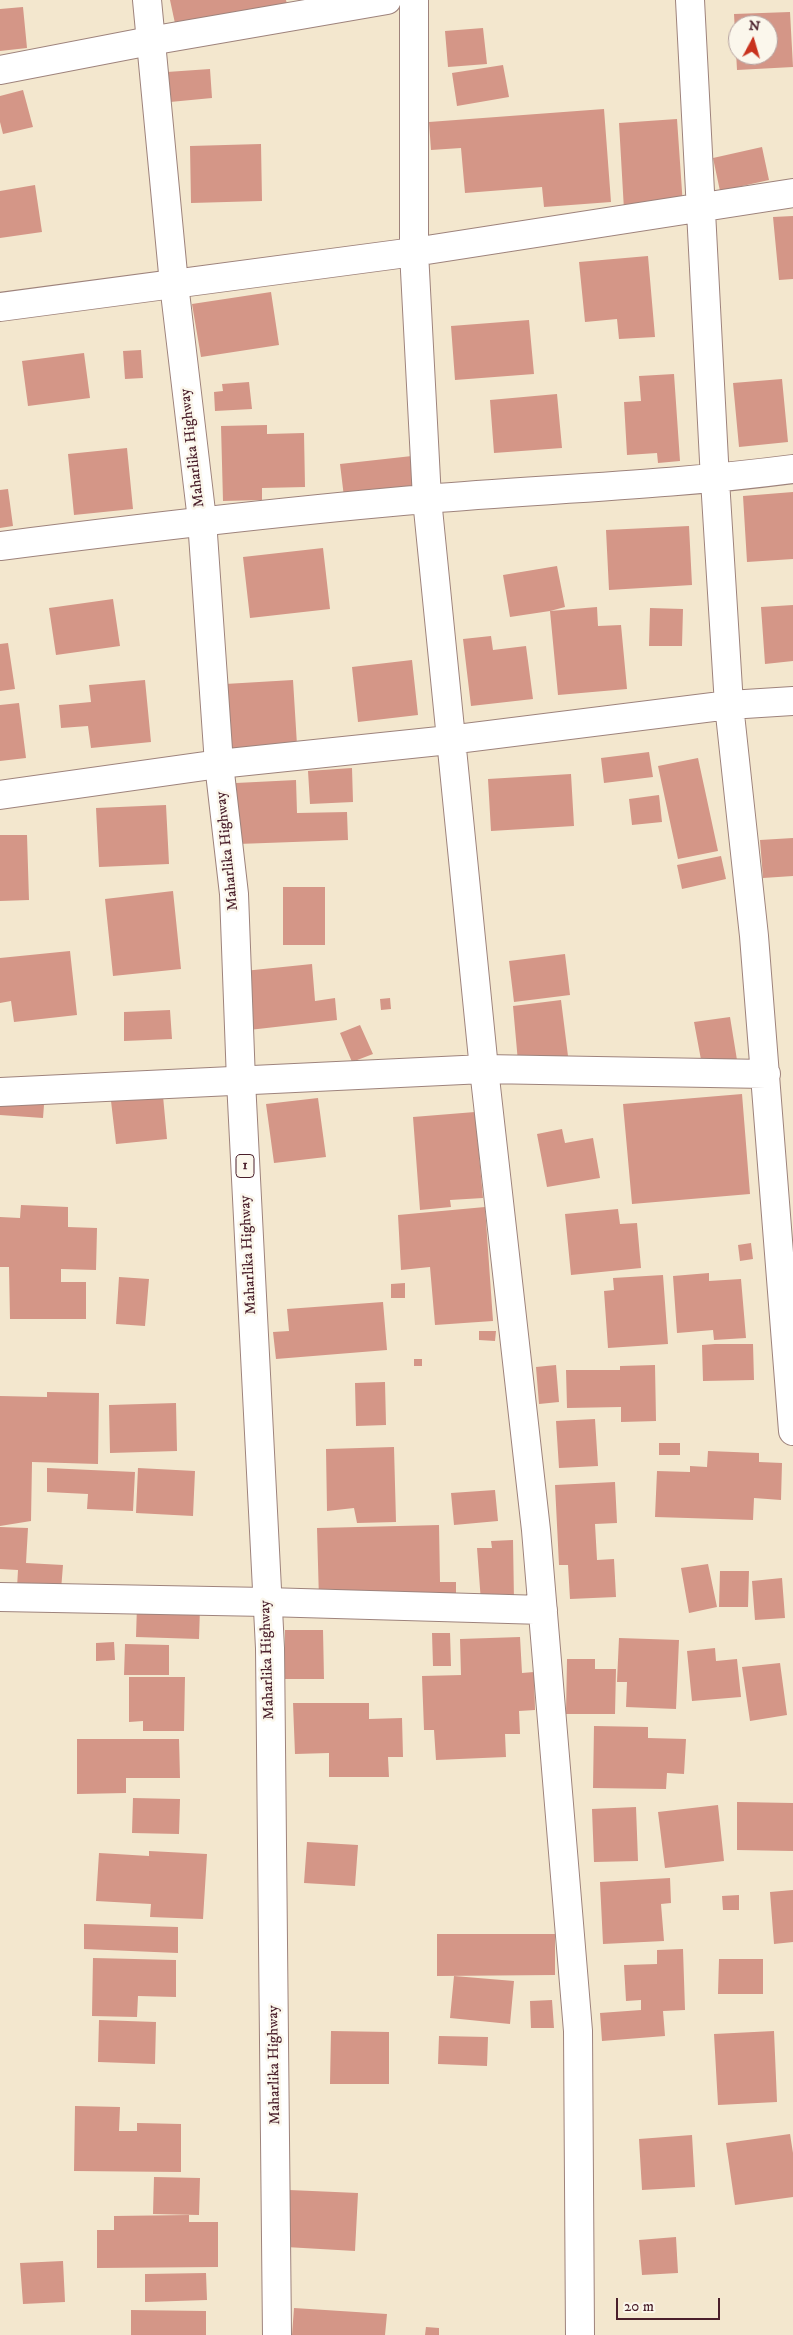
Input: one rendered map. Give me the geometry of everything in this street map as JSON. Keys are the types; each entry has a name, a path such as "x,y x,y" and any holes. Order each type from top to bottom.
{"main road":[{"name":"Maharlika Highway","path":"147,0 174,284 202,520 219,764 234,894 241,1081 266,1602 270,1648 277,2335"},
{"path":"0,70 150,41 387,0"},
{"path":"414,0 414,252 427,499 449,740 484,1069 521,1388 578,2031 580,2335"},
{"path":"690,0 715,480 729,705 754,936 793,1431"},
{"path":"0,307 414,252 701,209 793,193"},
{"path":"0,546 202,520 427,499 715,480 793,469"},
{"path":"0,795 219,764 449,740 729,705 793,701"},
{"path":"0,1092 484,1069 766,1074"},
{"path":"0,1597 542,1610"}],"building":[{"path":"170,0 286,0 288,8 176,28"},
{"path":"23,7 27,48 0,51 0,9"},
{"path":"790,12 793,67 737,70 737,65 778,65 778,15 734,15"},
{"path":"483,28 487,64 448,67 445,31"},
{"path":"503,65 509,97 457,106 452,73"},
{"path":"210,69 212,98 170,102 167,72"},
{"path":"23,90 33,127 3,134 0,122 0,96"},
{"path":"604,109 611,202 544,207 542,187 465,193 461,148 431,150 429,122"},
{"path":"677,119 683,206 624,210 619,123"},
{"path":"261,144 262,201 191,203 190,146"},
{"path":"762,147 769,180 720,191 713,158"},
{"path":"35,185 42,232 0,238 0,191"},
{"path":"793,216 793,279 779,280 773,217"},
{"path":"648,256 655,337 619,339 617,319 585,322 579,262"},
{"path":"271,292 279,345 201,357 192,304"},
{"path":"529,320 534,374 455,380 451,326"},
{"path":"141,350 143,378 125,379 123,351"},
{"path":"84,353 90,398 28,406 22,361"},
{"path":"674,374 680,461 658,463 657,453 627,455 624,402 641,401 639,376"},
{"path":"782,379 788,442 739,447 733,383"},
{"path":"249,382 252,409 215,411 214,392 223,391 222,384"},
{"path":"557,394 562,448 494,453 490,400"},
{"path":"267,425 267,434 304,433 305,487 262,488 262,500 223,501 221,426"},
{"path":"127,448 133,509 74,515 68,454"},
{"path":"412,456 415,490 344,497 340,464"},
{"path":"8,489 13,526 0,528 0,490"},
{"path":"793,492 793,559 747,562 743,496"},
{"path":"689,526 692,585 609,590 606,530"},
{"path":"323,548 330,609 250,618 243,557"},
{"path":"557,566 565,607 510,617 503,575"},
{"path":"113,599 120,646 56,655 49,608"},
{"path":"793,605 793,661 765,664 761,607"},
{"path":"597,607 598,626 621,625 627,689 558,695 550,611"},
{"path":"650,608 683,609 682,646 649,646"},
{"path":"491,636 493,650 526,646 533,699 471,706 463,639"},
{"path":"8,643 15,689 0,691 0,644"},
{"path":"412,660 418,715 358,722 352,667"},
{"path":"145,680 151,742 91,748 88,726 61,728 59,705 91,702 89,685"},
{"path":"293,680 297,745 229,749 225,684"},
{"path":"19,703 26,758 0,761 0,705"},
{"path":"649,752 653,777 604,783 601,758"},
{"path":"698,758 718,851 678,859 658,766"},
{"path":"352,768 353,802 310,804 308,771"},
{"path":"571,774 574,826 491,831 488,779"},
{"path":"296,780 297,813 347,812 348,840 238,844 236,783"},
{"path":"659,795 662,822 632,825 629,799"},
{"path":"166,805 169,864 99,867 96,808"},
{"path":"0,835 27,835 29,900 0,901"},
{"path":"793,838 793,876 763,878 760,840"},
{"path":"721,856 726,879 682,889 677,865"},
{"path":"283,887 325,887 325,945 283,945"},
{"path":"173,891 181,969 113,976 105,899"},
{"path":"70,951 77,1015 14,1022 11,1001 0,1003 0,958"},
{"path":"565,954 570,995 514,1002 509,961"},
{"path":"312,964 315,1001 335,998 337,1020 249,1030 244,971"},
{"path":"390,998 391,1009 381,1010 380,999"},
{"path":"561,1000 568,1056 518,1062 513,1006"},
{"path":"170,1010 172,1039 124,1041 124,1012"},
{"path":"730,1017 737,1060 702,1065 694,1022"},
{"path":"360,1025 373,1054 352,1062 340,1033"},
{"path":"742,1094 750,1194 632,1204 623,1104"},
{"path":"163,1096 167,1139 116,1144 111,1101"},
{"path":"318,1098 326,1157 274,1163 266,1104"},
{"path":"0,1102 44,1105 43,1118 0,1115"},
{"path":"475,1112 483,1198 450,1200 451,1207 420,1210 413,1117"},
{"path":"562,1129 565,1143 593,1138 600,1178 547,1187 537,1134"},
{"path":"21,1205 68,1207 68,1227 97,1228 96,1270 61,1269 61,1282 86,1282 86,1319 10,1319 9,1267 0,1267 0,1217 20,1218"},
{"path":"485,1207 493,1321 435,1325 430,1267 401,1270 398,1215"},
{"path":"618,1209 620,1224 637,1223 641,1268 571,1275 565,1214"},
{"path":"751,1243 753,1259 740,1261 738,1245"},
{"path":"709,1273 709,1281 741,1279 746,1338 714,1340 713,1330 677,1333 673,1276"},
{"path":"663,1275 668,1344 608,1348 604,1291 614,1290 613,1278"},
{"path":"119,1277 149,1279 145,1326 116,1324"},
{"path":"405,1283 405,1298 391,1298 391,1284"},
{"path":"383,1302 387,1350 276,1359 273,1332 289,1331 287,1309"},
{"path":"479,1331 496,1331 495,1341 479,1340"},
{"path":"753,1344 754,1380 703,1381 702,1345"},
{"path":"414,1359 422,1359 422,1366 414,1366"},
{"path":"556,1365 559,1402 539,1404 536,1367"},
{"path":"655,1365 656,1421 621,1422 621,1407 567,1408 566,1370 620,1370 620,1366"},
{"path":"385,1382 386,1425 356,1426 355,1383"},
{"path":"47,1392 99,1393 98,1464 32,1462 31,1521 0,1526 0,1396 47,1397"},
{"path":"176,1403 177,1451 110,1453 109,1405"},
{"path":"595,1419 598,1466 559,1468 556,1421"},
{"path":"659,1443 680,1443 680,1455 659,1455"},
{"path":"394,1447 396,1522 357,1523 354,1508 327,1511 326,1449"},
{"path":"708,1451 759,1453 759,1462 782,1463 781,1500 754,1498 753,1520 655,1517 657,1471 690,1472 690,1466 707,1467"},
{"path":"47,1468 135,1472 133,1511 87,1509 88,1494 47,1492"},
{"path":"138,1468 195,1471 193,1516 136,1513"},
{"path":"615,1482 617,1523 595,1524 597,1560 614,1559 616,1597 570,1599 568,1565 559,1565 555,1485"},
{"path":"495,1490 498,1521 454,1525 451,1493"},
{"path":"439,1525 440,1582 456,1582 456,1598 319,1600 317,1528"},
{"path":"0,1527 28,1528 26,1563 63,1565 61,1590 17,1588 18,1570 0,1569"},
{"path":"513,1540 514,1601 481,1602 477,1548 492,1548 491,1541"},
{"path":"708,1564 717,1607 689,1613 681,1568"},
{"path":"720,1571 749,1571 748,1607 719,1607"},
{"path":"782,1578 785,1618 755,1620 752,1581"},
{"path":"137,1605 200,1608 199,1639 136,1637"},
{"path":"285,1630 323,1630 324,1679 285,1679"},
{"path":"432,1633 450,1633 451,1666 433,1666"},
{"path":"520,1637 522,1673 534,1672 535,1710 519,1711 520,1734 505,1734 506,1757 436,1760 434,1730 424,1730 422,1676 461,1675 460,1639"},
{"path":"619,1638 679,1640 676,1709 626,1707 627,1682 617,1682"},
{"path":"114,1642 115,1660 96,1661 96,1643"},
{"path":"125,1644 169,1645 169,1675 124,1675"},
{"path":"715,1648 716,1661 737,1659 741,1697 692,1701 687,1651"},
{"path":"567,1659 595,1659 595,1669 616,1669 615,1714 566,1714"},
{"path":"780,1663 787,1715 750,1721 742,1667"},
{"path":"129,1677 185,1677 184,1731 143,1731 143,1721 129,1722"},
{"path":"293,1703 369,1703 369,1719 402,1718 403,1757 388,1757 389,1777 329,1777 329,1753 295,1754"},
{"path":"594,1726 648,1727 648,1738 686,1739 684,1774 667,1773 666,1789 593,1788"},
{"path":"77,1739 179,1739 180,1778 126,1778 126,1793 77,1794"},
{"path":"133,1798 180,1799 179,1834 132,1833"},
{"path":"737,1802 793,1803 793,1851 737,1850"},
{"path":"718,1805 724,1861 665,1868 658,1812"},
{"path":"636,1807 638,1861 594,1862 592,1809"},
{"path":"307,1842 358,1845 355,1886 304,1883"},
{"path":"149,1851 207,1854 203,1919 150,1917 151,1904 96,1901 99,1853 149,1856"},
{"path":"670,1878 671,1903 661,1904 664,1941 603,1944 600,1882"},
{"path":"793,1890 793,1942 774,1944 770,1892"},
{"path":"739,1895 739,1910 723,1910 722,1896"},
{"path":"84,1924 178,1927 178,1953 84,1949"},
{"path":"437,1934 555,1934 555,1975 437,1976"},
{"path":"683,1949 685,2010 663,2011 665,2036 602,2041 600,2013 641,2010 641,2000 626,2001 624,1965 657,1964 657,1950"},
{"path":"93,1958 176,1960 176,1997 138,1996 137,2017 92,2016"},
{"path":"719,1959 763,1959 763,1994 718,1994"},
{"path":"454,1976 514,1981 510,2024 450,2018"},
{"path":"552,2000 554,2028 531,2028 530,2001"},
{"path":"99,2020 156,2022 155,2064 98,2062"},
{"path":"331,2031 389,2032 389,2084 330,2084"},
{"path":"774,2031 777,2102 718,2105 714,2034"},
{"path":"439,2036 488,2037 487,2066 438,2064"},
{"path":"75,2106 120,2107 119,2131 137,2131 137,2123 181,2124 181,2172 74,2171"},
{"path":"790,2134 793,2153 793,2197 735,2205 726,2143"},
{"path":"692,2135 695,2187 642,2190 639,2139"},
{"path":"154,2177 200,2178 199,2215 153,2214"},
{"path":"289,2190 358,2193 355,2251 286,2247"},
{"path":"189,2215 189,2222 218,2222 218,2267 97,2268 97,2230 114,2230 114,2216"},
{"path":"676,2237 678,2273 642,2275 639,2240"},
{"path":"63,2261 65,2302 23,2304 20,2263"},
{"path":"206,2273 207,2300 145,2302 145,2274"},
{"path":"294,2308 387,2314 385,2335 292,2335"},
{"path":"131,2310 206,2311 206,2335 131,2335"},
{"path":"426,2327 439,2328 439,2335 425,2335"}]}
